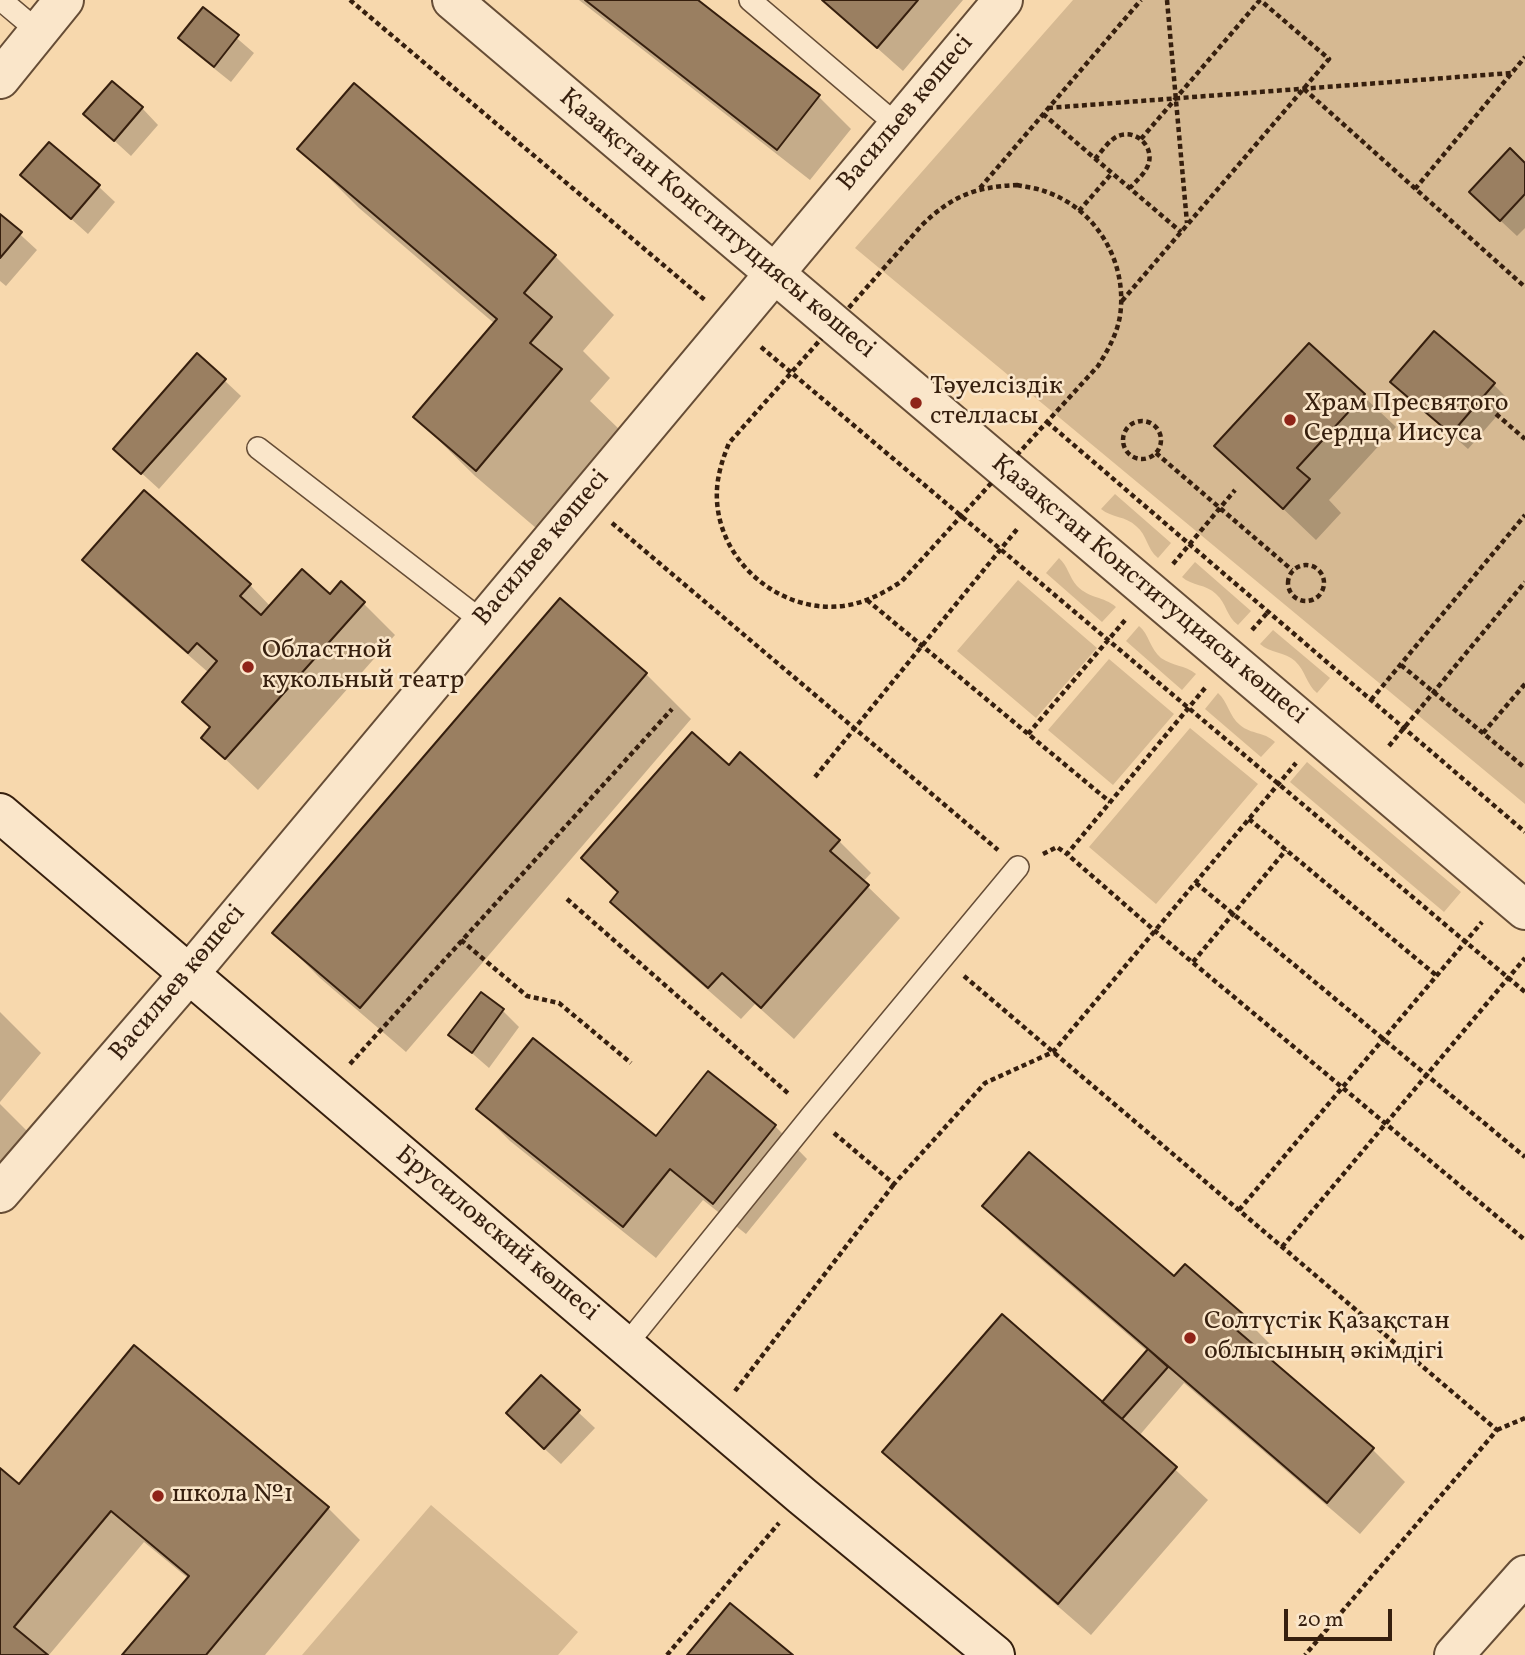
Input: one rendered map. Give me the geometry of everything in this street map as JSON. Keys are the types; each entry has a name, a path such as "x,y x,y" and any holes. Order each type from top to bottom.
{"street":[{"path":"0,79 64,0"},
{"name":"Қазақстан Конституциясы көшесі","path":"452,0 1515,902"},
{"name":"Васильев көшесі","path":"0,1194 189,974 1003,0"},
{"name":"Брусиловский көшесі","path":"0,813 802,1496 995,1655"},
{"path":"1454,1655 1525,1575"}],"lane":[{"path":"1,0 39,32"},
{"path":"756,2 898,126"},
{"path":"258,448 482,621"},
{"path":"626,1345 1018,867"}],"path":[{"path":"350,0 1525,992"},
{"path":"978,190 1140,0"},
{"path":"1167,0 1187,224"},
{"path":"1121,302 1329,59 1260,0 1141,139"},
{"path":"1415,189 1525,57"},
{"path":"1048,108 1511,73"},
{"path":"1303,89 1525,287"},
{"path":"1043,114 1181,232"},
{"path":"1095,159 1117,136 1132,134 1141,139 1147,147 1149,162 1145,172 1130,188"},
{"path":"1079,211 1112,173"},
{"path":"1017,185 1044,191 1068,202 1079,211 1089,218 1105,240 1116,264 1121,290 1120,317 1112,343 1098,366 902,581 867,600 842,606 798,602 777,594 759,582 741,563 727,541 719,517 717,492 720,467 729,443 922,225 942,206 965,194 991,186 1017,185"},
{"path":"1496,414 1525,439"},
{"path":"1142,421 1157,428 1161,443 1156,453 1141,459 1131,456 1122,442 1128,427 1142,421"},
{"path":"1047,422 1525,832"},
{"path":"1156,453 1292,570"},
{"path":"815,777 1041,500"},
{"path":"1371,700 1525,515"},
{"path":"611,522 1018,867"},
{"path":"1307,564 1320,571 1324,586 1320,595 1305,601 1295,598 1287,585 1292,570 1307,564"},
{"path":"1364,774 1525,582"},
{"path":"867,600 1110,802"},
{"path":"1268,611 1067,854 1155,931 1525,1240"},
{"path":"1401,665 1525,768"},
{"path":"1483,733 1525,684"},
{"path":"326,1090 672,709"},
{"path":"713,1419 894,1184 985,1083 1053,1052 1319,736"},
{"path":"1249,819 1437,976"},
{"path":"1193,962 1286,850"},
{"path":"1196,883 1525,1157"},
{"path":"567,899 894,1184"},
{"path":"1239,1210 1465,942 1515,902"},
{"path":"461,940 527,996 559,1003 631,1063"},
{"path":"943,958 1497,1430"},
{"path":"1282,1247 1525,958"},
{"path":"1305,1655 1497,1430 1525,1418"},
{"path":"667,1655 802,1496"}],"shaded area":[{"path":"1073,0 1525,0 1525,804 855,248"},
{"path":"1115,494 1171,543 1158,558 1136,526 1101,509"},
{"path":"1059,558 1077,586 1116,607 1102,622 1046,573"},
{"path":"1195,562 1251,611 1238,625 1216,594 1182,577"},
{"path":"1018,580 1097,648 1036,718 957,651"},
{"path":"1139,626 1161,658 1196,674 1182,690 1126,641"},
{"path":"1273,630 1330,678 1317,693 1295,661 1260,644"},
{"path":"1109,659 1174,714 1113,785 1048,730"},
{"path":"1218,693 1240,725 1275,742 1261,757 1205,709"},
{"path":"1190,728 1258,784 1156,904 1089,847"},
{"path":"1307,762 1461,892 1444,912 1290,782"},
{"path":"431,1505 578,1632 558,1655 302,1655"}],"building":[{"path":"585,0 698,0 820,95 777,150"},
{"path":"822,0 918,0 877,48"},
{"path":"203,7 239,35 214,67 178,38"},
{"path":"112,81 143,107 114,141 83,114"},
{"path":"354,83 556,255 524,293 552,317 530,343 562,369 476,471 413,417 497,319 297,149"},
{"path":"49,142 100,185 71,219 20,175"},
{"path":"1510,148 1525,163 1525,194 1500,221 1469,192"},
{"path":"0,214 22,232 0,258"},
{"path":"1434,331 1495,383 1451,434 1390,382"},
{"name":"Храм Пресвятого Сердца Иисуса","path":"1309,343 1365,394 1297,468 1310,479 1283,509 1214,446"},
{"path":"197,353 226,379 141,474 113,449"},
{"path":"144,490 251,584 240,596 261,615 302,569 330,594 341,581 365,602 225,759 201,738 210,727 182,702 217,661 197,643 188,653 82,560"},
{"path":"560,598 647,673 360,1008 272,933"},
{"path":"692,732 729,765 740,752 840,840 830,851 869,885 761,1008 722,973 708,988 610,902 618,892 581,858"},
{"path":"481,992 504,1009 472,1053 448,1035"},
{"path":"533,1038 656,1136 708,1071 776,1125 713,1204 670,1169 623,1227 476,1109"},
{"name":"Солтүстік Қазақстан облысының әкімдігі","path":"1029,1152 1174,1276 1185,1264 1243,1314 1233,1327 1374,1448 1327,1503 982,1206"},
{"path":"1002,1314 1177,1467 1058,1604 882,1452"},
{"name":"школа №1","path":"134,1345 329,1507 206,1655 122,1655 189,1576 111,1511 14,1627 48,1655 0,1655 0,1468 19,1484"},
{"path":"1148,1349 1168,1367 1122,1419 1102,1402"},
{"path":"541,1375 580,1410 544,1449 506,1413"},
{"path":"730,1603 793,1655 687,1655"}],"place":[{"name":"Тәуелсіздік стелласы","path":"916,403"},
{"name":"Храм Пресвятого Сердца Иисуса","path":"1290,420"},
{"name":"Областной кукольный театр","path":"248,667"},
{"name":"Солтүстік Қазақстан облысының әкімдігі","path":"1190,1338"},
{"name":"школа №1","path":"158,1496"}]}
